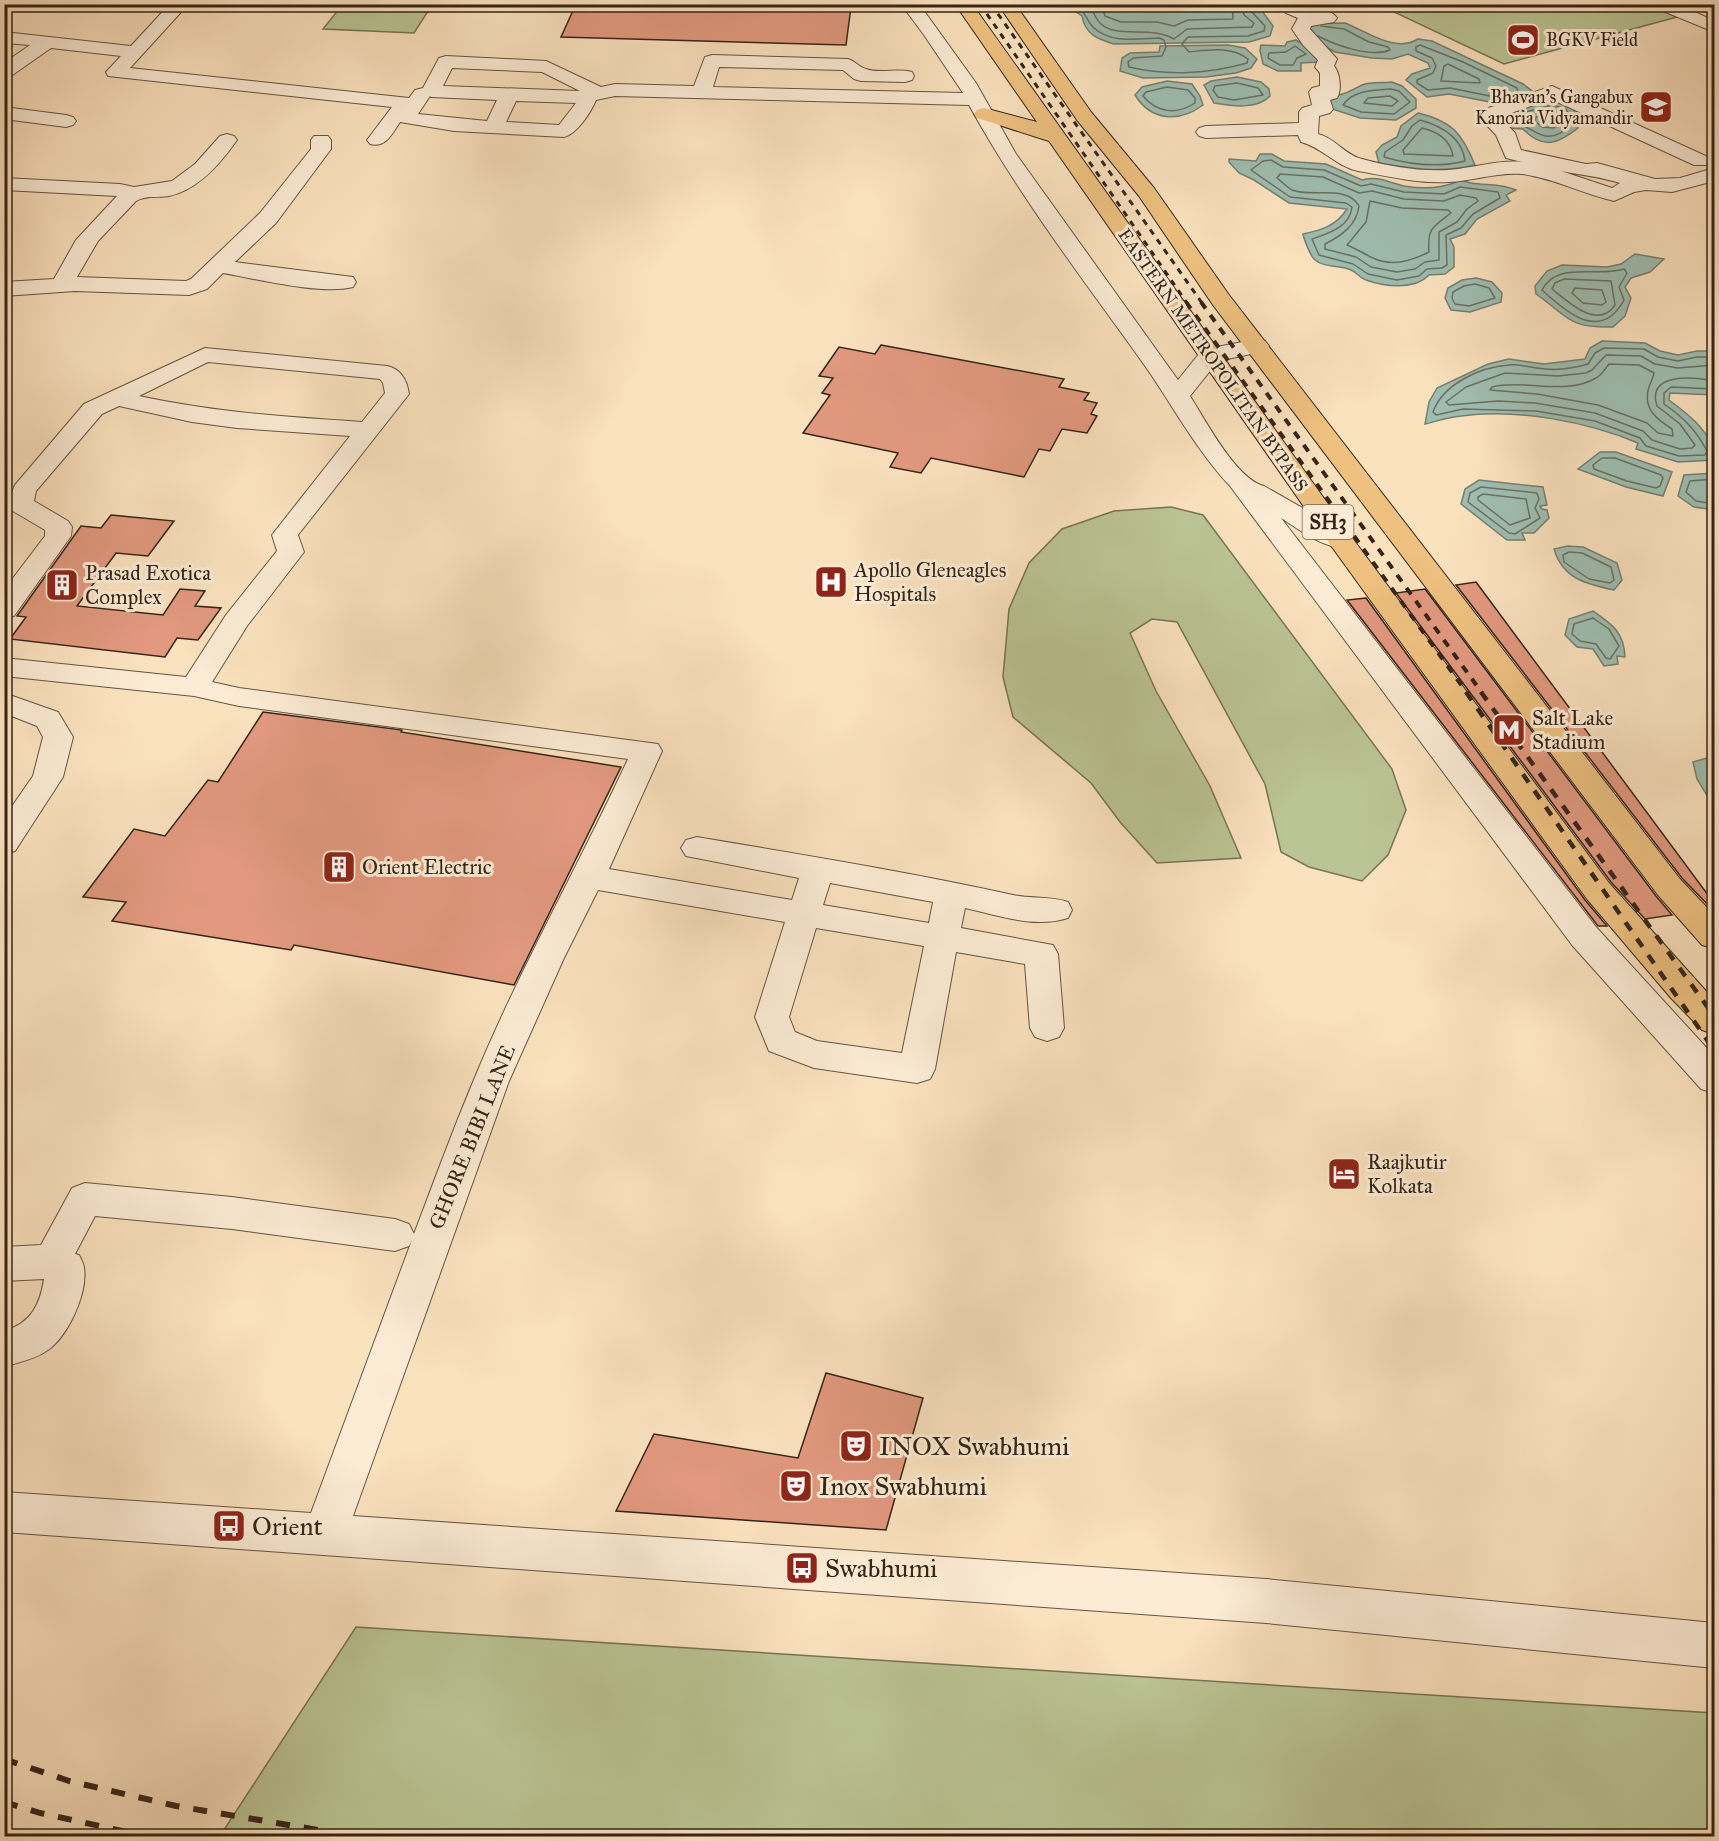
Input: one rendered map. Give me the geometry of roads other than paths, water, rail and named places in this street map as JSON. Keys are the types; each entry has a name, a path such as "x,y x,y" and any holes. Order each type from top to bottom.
{"main road":[{"name":"EASTERN METROPOLITAN BYPASS","path":"963,4 1341,541 1598,891 1683,989 1714,1021"},
{"name":"EASTERN METROPOLITAN BYPASS","path":"1006,4 1084,116 1147,192 1221,300 1662,878 1714,936"},
{"path":"980,106 1054,136"}],"street":[{"path":"909,4 937,40 980,106 1006,154 1178,396 1221,462 1239,481 1584,936 1714,1078"},
{"path":"1292,4 1296,6 1292,9 1306,15 1320,14 1328,18 1316,18 1304,22 1301,29 1328,59 1324,67 1329,72 1330,94 1319,92 1323,110 1309,112 1308,138 1322,140 1344,160 1355,164 1448,176 1498,166 1523,168 1576,181 1586,188 1614,195 1628,187 1646,183"},
{"path":"1662,4 1714,27"},
{"path":"1687,4 1714,17"},
{"path":"99,87 137,52 173,11"},
{"path":"4,37 137,52"},
{"path":"4,72 47,42"},
{"path":"540,96 562,52"},
{"path":"431,91 450,55 552,69 592,94"},
{"path":"702,92 709,58 848,65 861,75 911,75 915,98"},
{"path":"803,95 810,64"},
{"path":"115,72 405,103 377,140"},
{"path":"592,94 564,131 454,125 406,118 421,94 431,91 540,96 592,94 615,90 702,92 915,98 980,106"},
{"path":"1552,92 1710,164 1690,183 1662,188 1597,169 1586,170 1513,154 1504,133 1487,114 1552,92"},
{"path":"494,127 509,95"},
{"path":"4,113 66,121"},
{"path":"1206,132 1308,129"},
{"path":"4,184 120,190 132,193 172,189 208,161 227,140"},
{"path":"4,289 63,286 189,288 199,284 268,218 321,149 321,140"},
{"path":"63,286 70,264 80,247 132,193"},
{"path":"217,266 308,280 345,282"},
{"path":"1178,396 1210,355 1257,346"},
{"path":"4,610 58,536 59,527 20,504 24,490 93,410 205,355 387,373 395,382 397,394 285,535 291,552 236,621 194,687 4,666"},
{"path":"116,398 192,415 237,421 368,430"},
{"path":"1239,481 1305,522 1341,541"},
{"name":"GHORE BIBI LANE","path":"194,687 239,697 647,751 589,877 547,958 491,1081 325,1534"},
{"path":"4,702 48,719 58,737 48,777 4,843"},
{"path":"697,848 951,893 1021,909 1056,910"},
{"path":"818,870 772,1017 781,1041 814,1054 917,1069 951,893"},
{"path":"589,877 1041,954 1047,1028"},
{"path":"51,1263 85,1199 232,1213 395,1235"},
{"path":"4,1264 39,1261 65,1267 63,1293 51,1321 32,1339 4,1349"},
{"path":"4,1512 1266,1601 1714,1646"}],"water":[{"path":"1066,5 1251,5 1262,11 1273,26 1270,36 1249,42 1114,44 1093,35 1086,27 1082,16"},
{"path":"1345,23 1381,40 1400,44 1418,39 1432,41 1523,84 1536,94 1500,104 1449,94 1427,97 1406,80 1412,74 1430,68 1428,63 1408,54 1392,59 1335,52 1312,39 1305,24"},
{"path":"1296,40 1318,54 1318,62 1301,63 1301,71 1278,71 1263,64 1261,45 1285,46 1287,42"},
{"path":"1228,45 1245,48 1257,59 1251,68 1236,73 1206,77 1143,78 1120,71 1122,58 1130,53 1159,52 1160,46"},
{"path":"1237,77 1261,82 1269,89 1270,96 1251,105 1236,106 1214,103 1204,85 1211,81"},
{"path":"1167,81 1192,84 1203,105 1184,115 1166,116 1149,110 1135,95 1142,87"},
{"path":"1392,82 1402,86 1416,99 1416,108 1396,120 1360,118 1329,108 1324,96 1344,94 1365,84"},
{"path":"1552,98 1571,104 1577,116 1578,128 1564,138 1544,142 1530,136 1523,129 1504,128 1498,122 1499,114"},
{"path":"1418,113 1439,120 1454,130 1465,144 1475,165 1451,169 1427,169 1379,163 1376,152 1382,145 1397,137 1401,126"},
{"path":"1260,154 1272,154 1284,161 1326,164 1362,180 1378,179 1411,187 1444,186 1456,182 1456,178 1471,183 1509,187 1516,190 1506,195 1510,201 1477,219 1465,234 1450,239 1454,247 1454,267 1445,274 1429,275 1423,280 1408,285 1382,284 1364,279 1351,270 1322,264 1314,259 1303,234 1328,226 1338,220 1347,209 1289,203 1239,173 1229,162 1229,159 1256,161"},
{"path":"1635,254 1664,259 1650,272 1631,278 1625,287 1631,298 1625,316 1613,327 1587,326 1570,320 1536,294 1535,286 1547,271 1562,265 1607,267 1621,264"},
{"path":"1476,278 1492,282 1502,293 1501,302 1470,312 1451,310 1445,298 1448,288 1462,280"},
{"path":"1602,341 1645,343 1660,351 1678,355 1697,351 1714,351 1714,395 1670,393 1669,400 1692,418 1705,433 1713,451 1714,460 1678,462 1636,449 1638,443 1618,435 1575,423 1528,415 1483,414 1452,417 1425,424 1429,402 1437,388 1488,364 1509,359 1544,364 1585,359 1590,348"},
{"path":"1600,452 1616,452 1672,472 1663,496 1626,487 1578,469"},
{"path":"1714,473 1714,510 1694,507 1678,496 1684,475"},
{"path":"1479,480 1543,487 1547,505 1540,506 1547,510 1549,518 1534,533 1522,533 1525,540 1507,540 1461,504 1465,489"},
{"path":"1568,546 1583,547 1617,563 1622,580 1614,590 1585,582 1570,574 1563,567 1554,549"},
{"path":"1593,611 1616,630 1622,641 1625,657 1617,656 1618,664 1604,666 1593,649 1577,647 1565,635 1569,619"},
{"path":"1714,756 1714,807 1697,779 1693,762"}],"railway":[{"path":"980,4 1187,303"},
{"path":"991,4 1202,303"},
{"path":"1186,302 1467,693"},
{"path":"1201,302 1482,693"},
{"path":"1466,692 1714,1050"},
{"path":"1481,692 1714,1016"},
{"path":"4,1759 69,1781 176,1806 354,1836"},
{"path":"4,1802 40,1813 145,1836"}],"place":[{"name":"BGKV Field","path":"1523,40"},
{"name":"Bhavan's Gangabux Kanoria Vidyamandir","path":"1656,107"},
{"name":"Apollo Gleneagles Hospitals","path":"831,582"},
{"name":"Prasad Exotica Complex","path":"62,585"},
{"name":"Salt Lake Stadium","path":"1509,730"},
{"name":"Orient Electric","path":"339,867"},
{"name":"Raajkutir Kolkata","path":"1344,1174"},
{"name":"INOX Swabhumi","path":"856,1446"},
{"name":"Inox Swabhumi","path":"796,1486"},
{"name":"Orient","path":"229,1526"},
{"name":"Swabhumi","path":"802,1568"}]}
